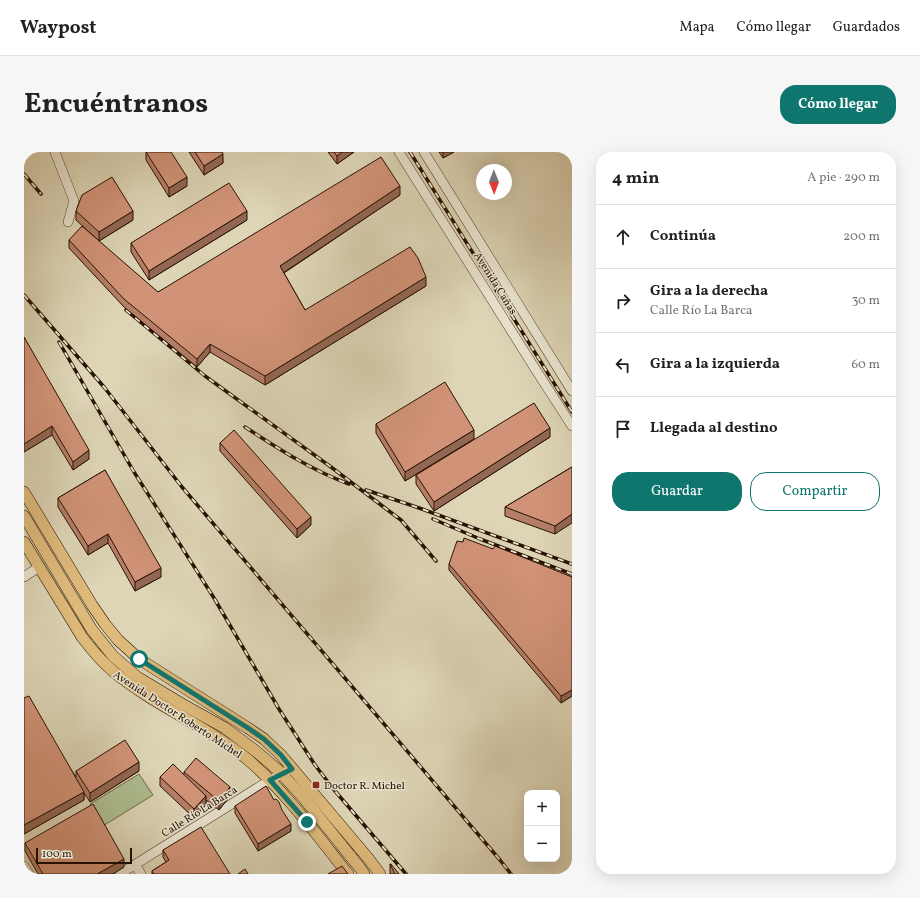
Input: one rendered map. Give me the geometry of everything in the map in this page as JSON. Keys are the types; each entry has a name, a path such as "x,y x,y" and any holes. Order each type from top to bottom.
{"main road":[{"path":"24,492 92,605 118,640 139,659 264,739 281,755 380,874"},
{"name":"Avenida Doctor Roberto Michel","path":"24,516 92,630 113,656 137,676 182,704 225,728 257,752 282,774 302,796 364,874"},
{"path":"35,534 46,528"},
{"name":"Avenida Doctor Roberto Michel","path":"24,542 82,636 104,663 134,687 246,758 270,780 307,822 348,874"}],"street":[{"path":"55,152 74,202 68,222"},
{"name":"Avenida Cañas","path":"399,152 572,426"},
{"name":"Avenida Cañas","path":"424,152 572,391"},
{"path":"24,577 40,567"},
{"name":"Calle Río La Barca","path":"120,874 270,780 292,769"},
{"path":"135,865 141,874"},
{"path":"24,866 29,874"}],"green space":[{"path":"139,774 153,795 103,826 90,804"}],"building":[{"path":"146,152 171,152 187,177 169,188"},
{"path":"195,152 222,152 223,154 204,166"},
{"path":"334,152 342,152 337,156"},
{"path":"381,157 400,186 280,266 305,310 410,247 418,258 426,277 265,376 210,344 197,359 124,299 69,240 82,226 158,292"},
{"path":"112,177 133,211 99,232 76,211 82,195"},
{"path":"229,183 247,211 149,271 131,243"},
{"path":"24,337 89,450 73,462 52,426 24,444"},
{"path":"445,382 474,430 405,472 376,424"},
{"path":"534,403 550,428 434,502 416,475"},
{"path":"234,430 311,517 297,529 220,443"},
{"path":"572,467 572,514 555,526 505,507"},
{"path":"105,470 161,568 135,582 108,534 88,546 58,498"},
{"path":"464,538 493,549 495,546 572,577 572,690 561,696 449,564 457,541 463,542"},
{"path":"29,696 84,792 24,825 24,698"},
{"path":"125,740 139,762 90,793 76,771"},
{"path":"196,758 230,787 219,801 184,772"},
{"path":"173,764 206,796 194,809 160,777"},
{"path":"266,786 274,800 276,799 279,802 291,824 258,844 235,806"},
{"path":"93,804 124,859 97,874 43,874 25,843"},
{"path":"201,827 230,874 154,874 152,871 169,860 163,850"},
{"path":"391,864 399,874 395,874"},
{"path":"342,866 348,874 328,874"},
{"path":"245,869 248,874 238,874"}],"railway":[{"path":"410,152 572,412"},
{"path":"24,174 41,194"},
{"path":"24,295 104,387 182,487 511,874"},
{"path":"126,310 205,376 331,467 401,520 436,561"},
{"path":"59,342 134,472 214,598 279,709 315,765 335,791 406,874"},
{"path":"245,427 308,466 349,484"},
{"path":"366,490 572,564"},
{"path":"433,519 480,539 572,574"}],"place":[{"name":"Doctor R. Michel","path":"316,785"}],"route":[{"path":"139,659 248,728 264,739 281,755 292,769 270,780 307,822"}]}
